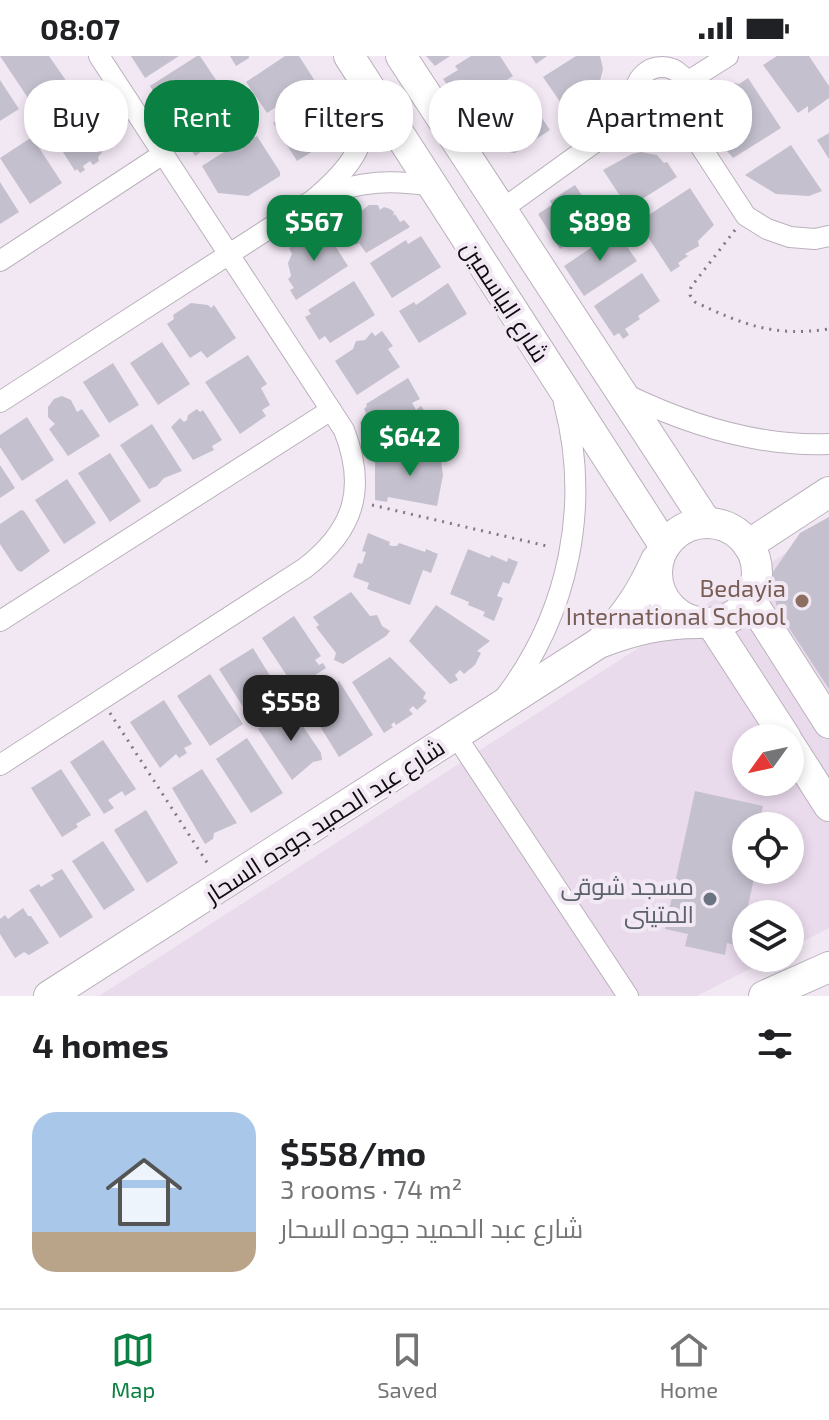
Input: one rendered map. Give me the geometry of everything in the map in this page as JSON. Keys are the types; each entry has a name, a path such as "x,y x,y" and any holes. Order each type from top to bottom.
{"street":[{"path":"0,765 305,568 327,550 344,528 354,501 356,477 353,453 344,430 99,56"},
{"name":"شارع الياسمين","path":"349,56 365,80"},
{"name":"شارع الياسمين","path":"401,56 706,522"},
{"path":"690,80 728,56"},
{"path":"645,63 671,68 685,80"},
{"path":"313,200 352,163 358,152"},
{"name":"شارع الياسمين","path":"411,152 559,383 661,551"},
{"path":"501,210 582,152"},
{"path":"704,152 746,216 767,229 790,237 815,239 829,236"},
{"path":"0,261 163,154"},
{"path":"0,402 313,200 341,188 371,182 402,181 433,186"},
{"path":"495,710 520,677 543,637 560,595 571,551 576,509 576,466 570,424 559,383"},
{"path":"618,390 664,413 714,430 765,440 829,444"},
{"path":"0,621 331,410"},
{"path":"748,545 829,492"},
{"path":"706,522 730,528 748,545 757,566 757,578 750,599 734,616 705,623 684,619 672,610 657,586 661,551 682,528 706,522"},
{"name":"شارع عبد الحميد جوده السحار","path":"49,996 599,643 623,619 641,592 661,551"},
{"path":"750,599 829,723"},
{"name":"شارع عبد الحميد جوده السحار","path":"599,643 666,623 705,623"},
{"path":"705,623 776,724"},
{"path":"456,736 628,996"},
{"path":"804,767 829,806"},
{"path":"764,996 829,967"}],"path":[{"path":"746,216 691,287 690,295 695,302 746,325 801,333 829,329"},
{"path":"354,501 571,551"},
{"path":"101,700 222,885"}],"shaded area":[{"path":"829,525 829,928 804,941 804,900 732,900 732,972 744,972 697,996 99,996"}],"building":[{"path":"0,56 49,56 66,80 24,80 24,92"},
{"path":"131,56 179,56 145,78"},
{"path":"200,56 216,80 159,80"},
{"path":"230,56 249,56 249,58 236,66"},
{"path":"285,56 299,56 314,80 275,80 275,108 267,113 259,101 259,80 249,80"},
{"path":"426,56 450,56 435,66"},
{"path":"471,56 500,56 513,76 507,80 444,80 458,70 455,66"},
{"path":"531,56 547,56 536,64"},
{"path":"576,56 600,56 603,69 600,80 558,80 558,99 543,77"},
{"path":"777,56 809,56 829,86 829,98 808,113 808,106 798,113 763,65"},
{"path":"0,80 19,109 0,121"},
{"path":"752,84 781,128 752,146"},
{"path":"542,118 550,130 542,135"},
{"path":"829,133 829,159 817,140"},
{"path":"259,139 280,176 248,196 218,193 202,166 224,152 259,152"},
{"path":"24,142 24,152 42,152 62,183 30,204 0,158"},
{"path":"791,145 822,191 809,196 776,194 745,175"},
{"path":"63,152 102,152 99,161 93,165 90,161 80,173 77,169 75,171"},
{"path":"291,152 311,152 297,161"},
{"path":"728,152 743,152 733,158"},
{"path":"632,154 657,155 664,163 667,162 677,177 628,208 603,170"},
{"path":"0,182 19,212 0,224"},
{"path":"575,185 600,223 560,249 538,214 552,205 550,201"},
{"path":"690,188 714,225 698,241 699,246 685,254 688,256 671,272 638,222"},
{"path":"369,205 378,205 380,210 384,207 390,209 394,212 393,216 395,214 400,222 404,220 410,227 366,253 359,243 356,245 351,237 349,239 336,221 356,208 359,213"},
{"path":"323,227 348,266 296,300 290,290 294,288 288,279 291,276 288,263 292,254 289,248"},
{"path":"616,231 637,261 584,296 564,266"},
{"path":"421,236 441,267 392,298 370,263 406,240 408,244"},
{"path":"642,273 660,301 625,329 629,335 623,339 619,333 614,336 594,306"},
{"path":"354,281 375,315 330,343 325,336 319,340 305,317 311,314 308,310"},
{"path":"448,283 467,314 419,343 399,311 414,302 416,305"},
{"path":"191,303 211,308 214,305 236,338 207,358 201,351 190,358 167,324 174,319 173,315"},
{"path":"382,331 393,346 388,349 400,367 357,395 335,361 353,349 356,341 365,340 372,332 375,336"},
{"path":"162,342 190,384 158,405 130,363"},
{"path":"248,355 267,384 261,388 270,405 262,410 266,416 240,434 205,382"},
{"path":"113,363 139,405 109,423 83,382"},
{"path":"408,378 420,399 412,403 416,410 421,406 426,413 420,417 422,420 427,417 435,433 428,438 424,433 417,438 371,445 360,423 366,413 366,404"},
{"path":"62,396 71,400 77,412 82,409 100,436 68,456 49,429 55,424 48,417 48,407 54,399"},
{"path":"197,409 200,412 203,410 222,440 212,446 214,450 193,460 171,427 180,418 184,422 187,420 188,415"},
{"path":"27,417 54,460 22,481 0,447 0,435"},
{"path":"152,424 182,471 164,478 149,489 120,445"},
{"path":"439,448 443,475 437,506 388,497 387,502 375,500 375,461"},
{"path":"110,453 141,501 110,522 78,473"},
{"path":"0,465 15,488 0,498"},
{"path":"67,479 96,523 64,544 35,500"},
{"path":"21,510 50,551 21,572 0,544 0,524"},
{"name":"Bedayia International School","path":"829,517 829,689 778,611 773,591 773,572 800,533"},
{"path":"368,533 390,542 392,546 399,543 438,554 431,573 423,570 410,605 367,589 369,583 353,577 358,563 362,564 366,552 362,551"},
{"path":"468,549 490,558 491,555 507,562 508,558 518,562 509,584 503,582 497,596 503,598 494,621 483,616 485,612 468,605 469,602 450,594"},
{"path":"351,592 370,616 377,615 382,626 390,631 343,664 334,660 336,653 316,627 319,625 313,617"},
{"path":"436,605 490,641 477,651 481,653 475,665 464,674 460,670 455,675 458,680 450,684 409,641"},
{"path":"294,616 321,656 315,660 326,668 295,688 262,638"},
{"path":"253,648 283,697 250,718 219,669"},
{"path":"390,657 426,693 423,698 427,701 417,710 413,706 409,710 413,714 396,725 394,722 393,727 384,733 352,682"},
{"path":"210,674 243,724 210,746 177,696"},
{"path":"339,681 373,735 339,757 305,702"},
{"path":"164,700 192,744 184,748 187,753 179,758 176,754 160,768 130,722"},
{"path":"290,707 321,753 322,760 313,762 292,780 258,729"},
{"path":"247,738 283,793 251,813 216,759"},
{"path":"103,740 136,789 125,796 122,791 108,800 114,808 104,814 70,762"},
{"path":"61,769 91,815 62,837 31,788"},
{"path":"202,769 237,823 214,833 213,839 205,844 172,788"},
{"name":"مسجد شوقى المتينى","path":"695,791 763,806 762,812 732,812 732,884 753,884 749,900 732,900 732,944 727,943 725,955 685,946 688,934 665,929"},
{"path":"146,810 178,863 147,883 114,830"},
{"path":"103,841 135,890 104,910 72,861"},
{"path":"62,869 93,917 60,938 29,890 54,879 51,875"},
{"path":"23,908 49,943 29,955 24,952 15,958 0,934 0,919 5,915 8,919"}],"place":[{"name":"Bedayia International School","path":"802,601"},
{"name":"مسجد شوقى المتينى","path":"710,899"}]}
